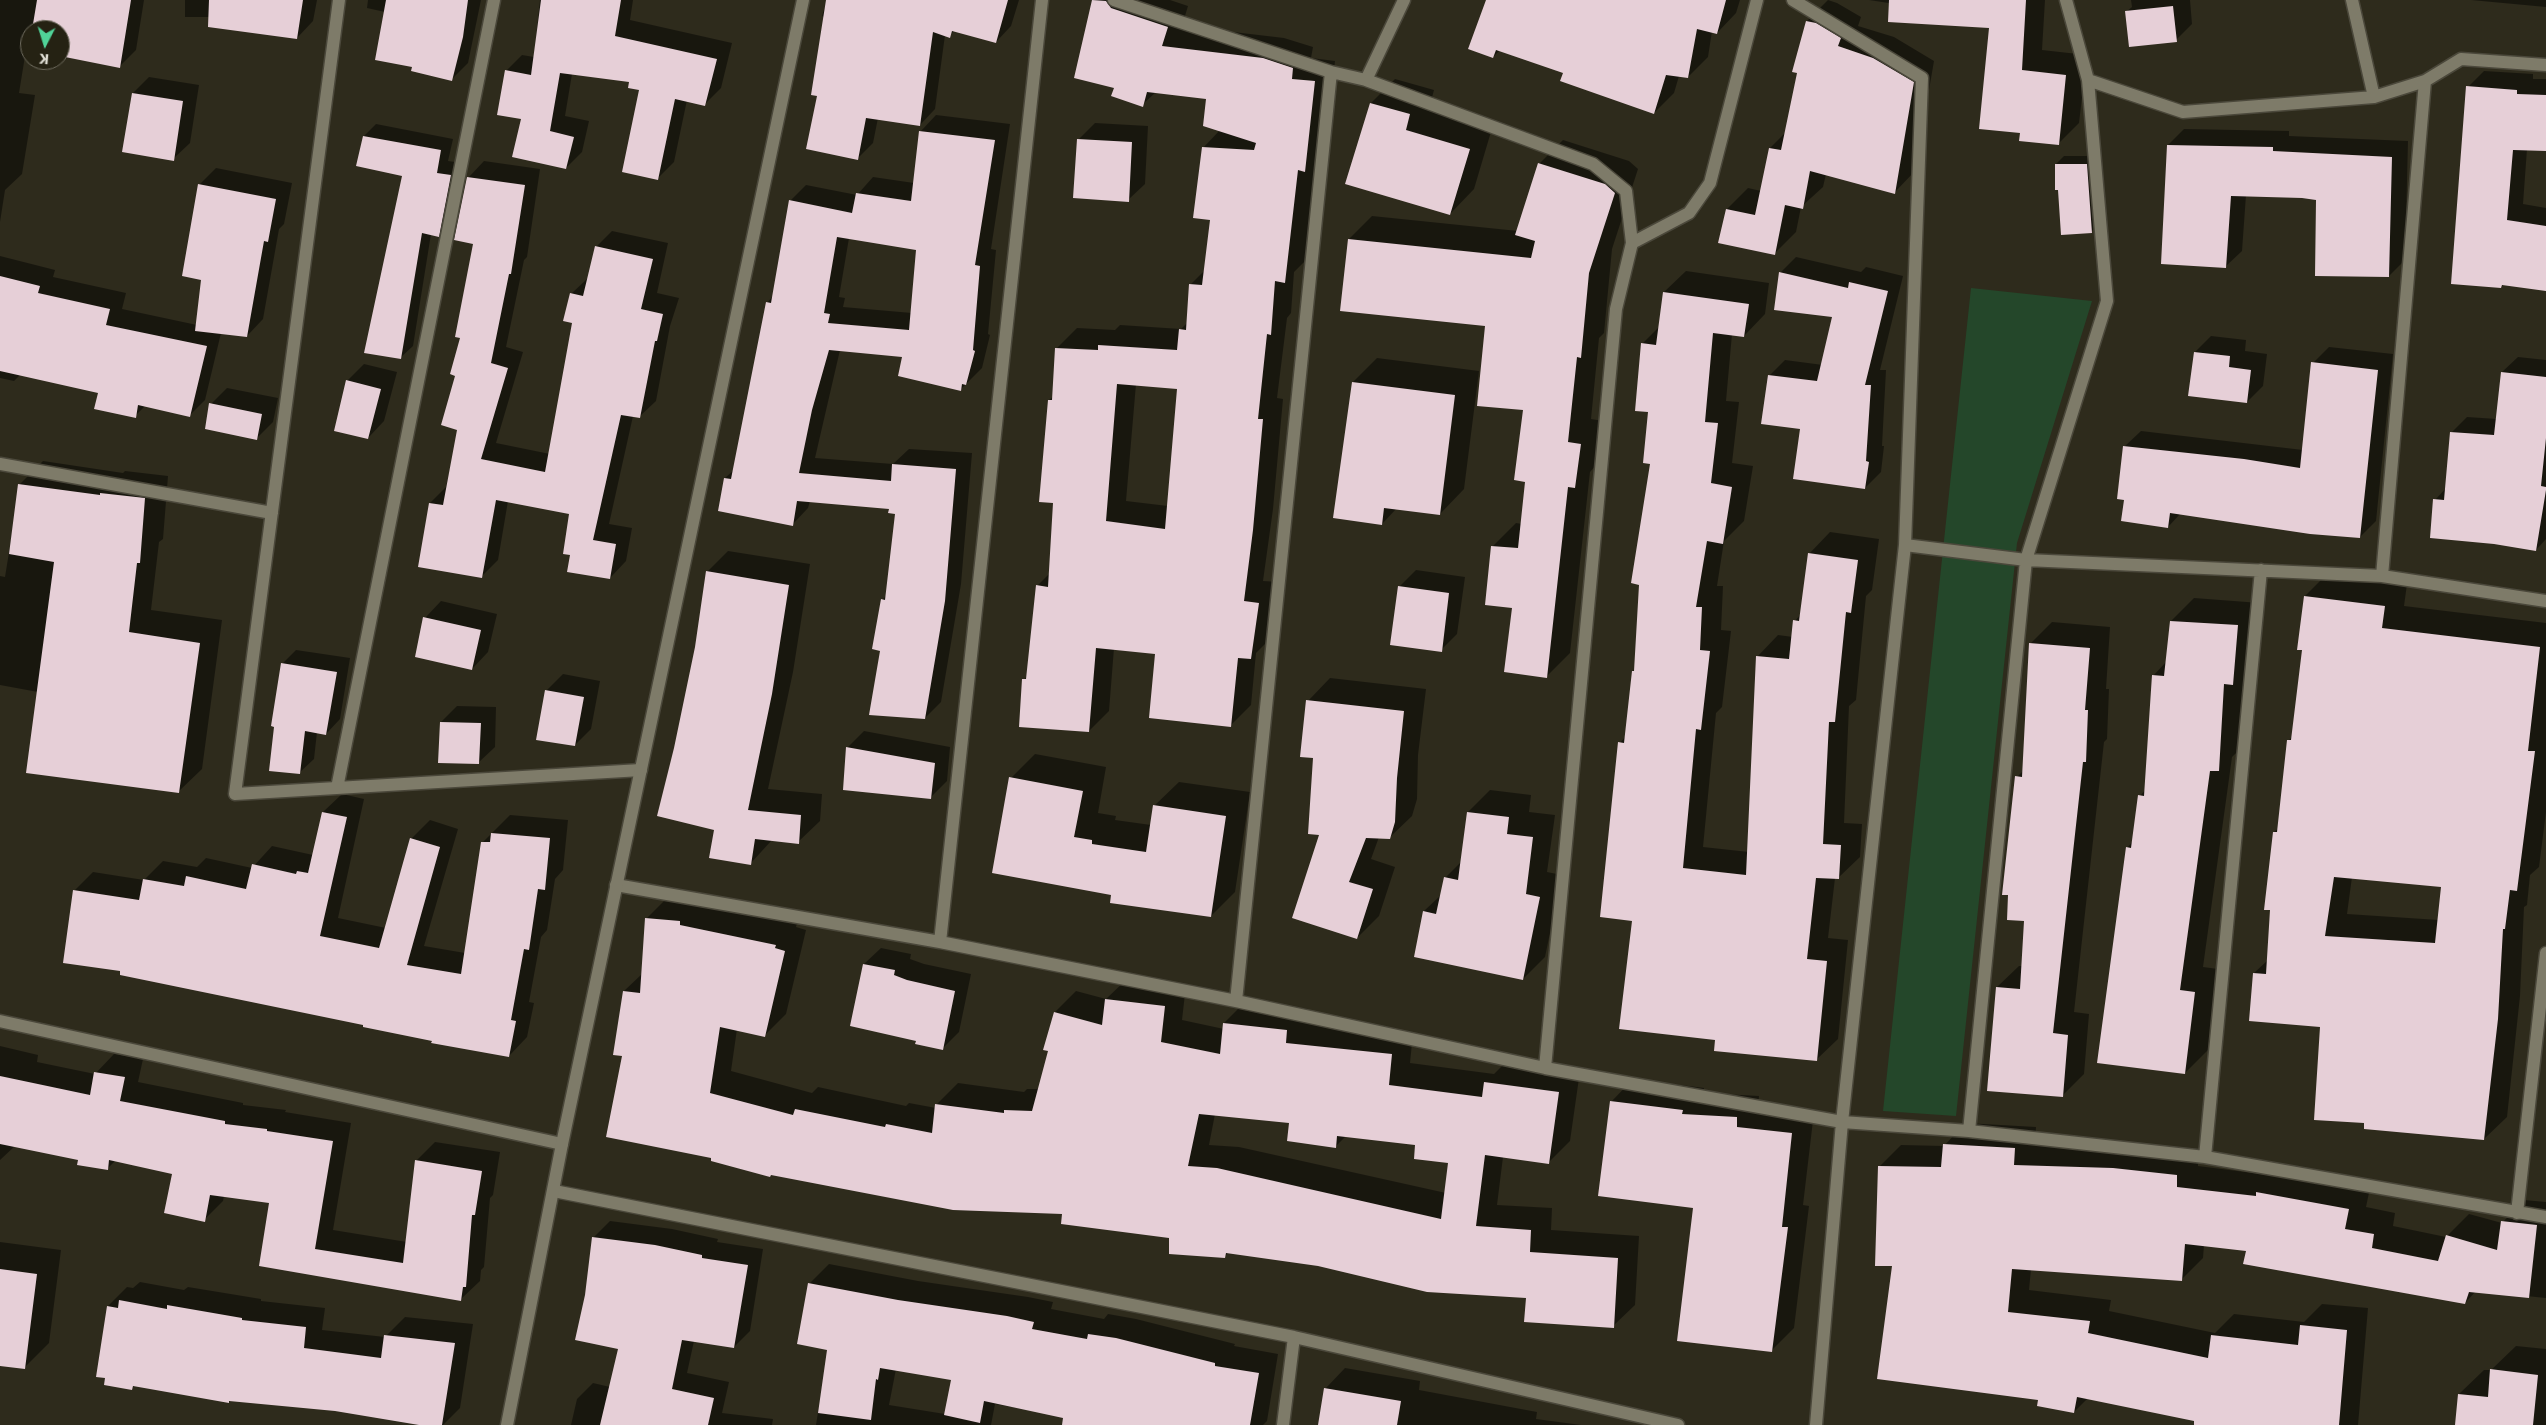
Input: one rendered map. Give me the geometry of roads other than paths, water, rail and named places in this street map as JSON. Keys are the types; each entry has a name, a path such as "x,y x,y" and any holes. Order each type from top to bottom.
{"street":[{"path":"339,0 235,794 641,770"},
{"path":"336,788 494,0"},
{"path":"507,1425 562,1144 803,0"},
{"path":"940,942 1042,0"},
{"path":"1114,0 1331,72 1366,80 1593,164 1626,191 1632,243 1616,309 1545,1068"},
{"path":"1366,80 1404,0"},
{"path":"1632,243 1689,213 1710,183 1757,0"},
{"path":"1793,0 1922,78 1905,545 1842,1122 1816,1425"},
{"path":"1969,1131 2026,560 2108,301 2088,80 2066,0"},
{"path":"2352,0 2374,97"},
{"path":"2088,80 2183,112 2374,97 2425,81 2461,58 2546,65"},
{"path":"1236,1001 1331,72"},
{"path":"2382,576 2425,81"},
{"path":"0,464 272,514"},
{"path":"1905,545 2026,560 2382,576 2546,601"},
{"path":"2205,1157 2261,570"},
{"path":"616,886 940,942 1236,1001 1545,1068 1842,1122 1969,1131 2205,1157 2546,1217"},
{"path":"2517,1213 2546,953"},
{"path":"0,1021 562,1144"},
{"path":"554,1192 1294,1337 1678,1425"},
{"path":"1283,1425 1294,1337"}]}
